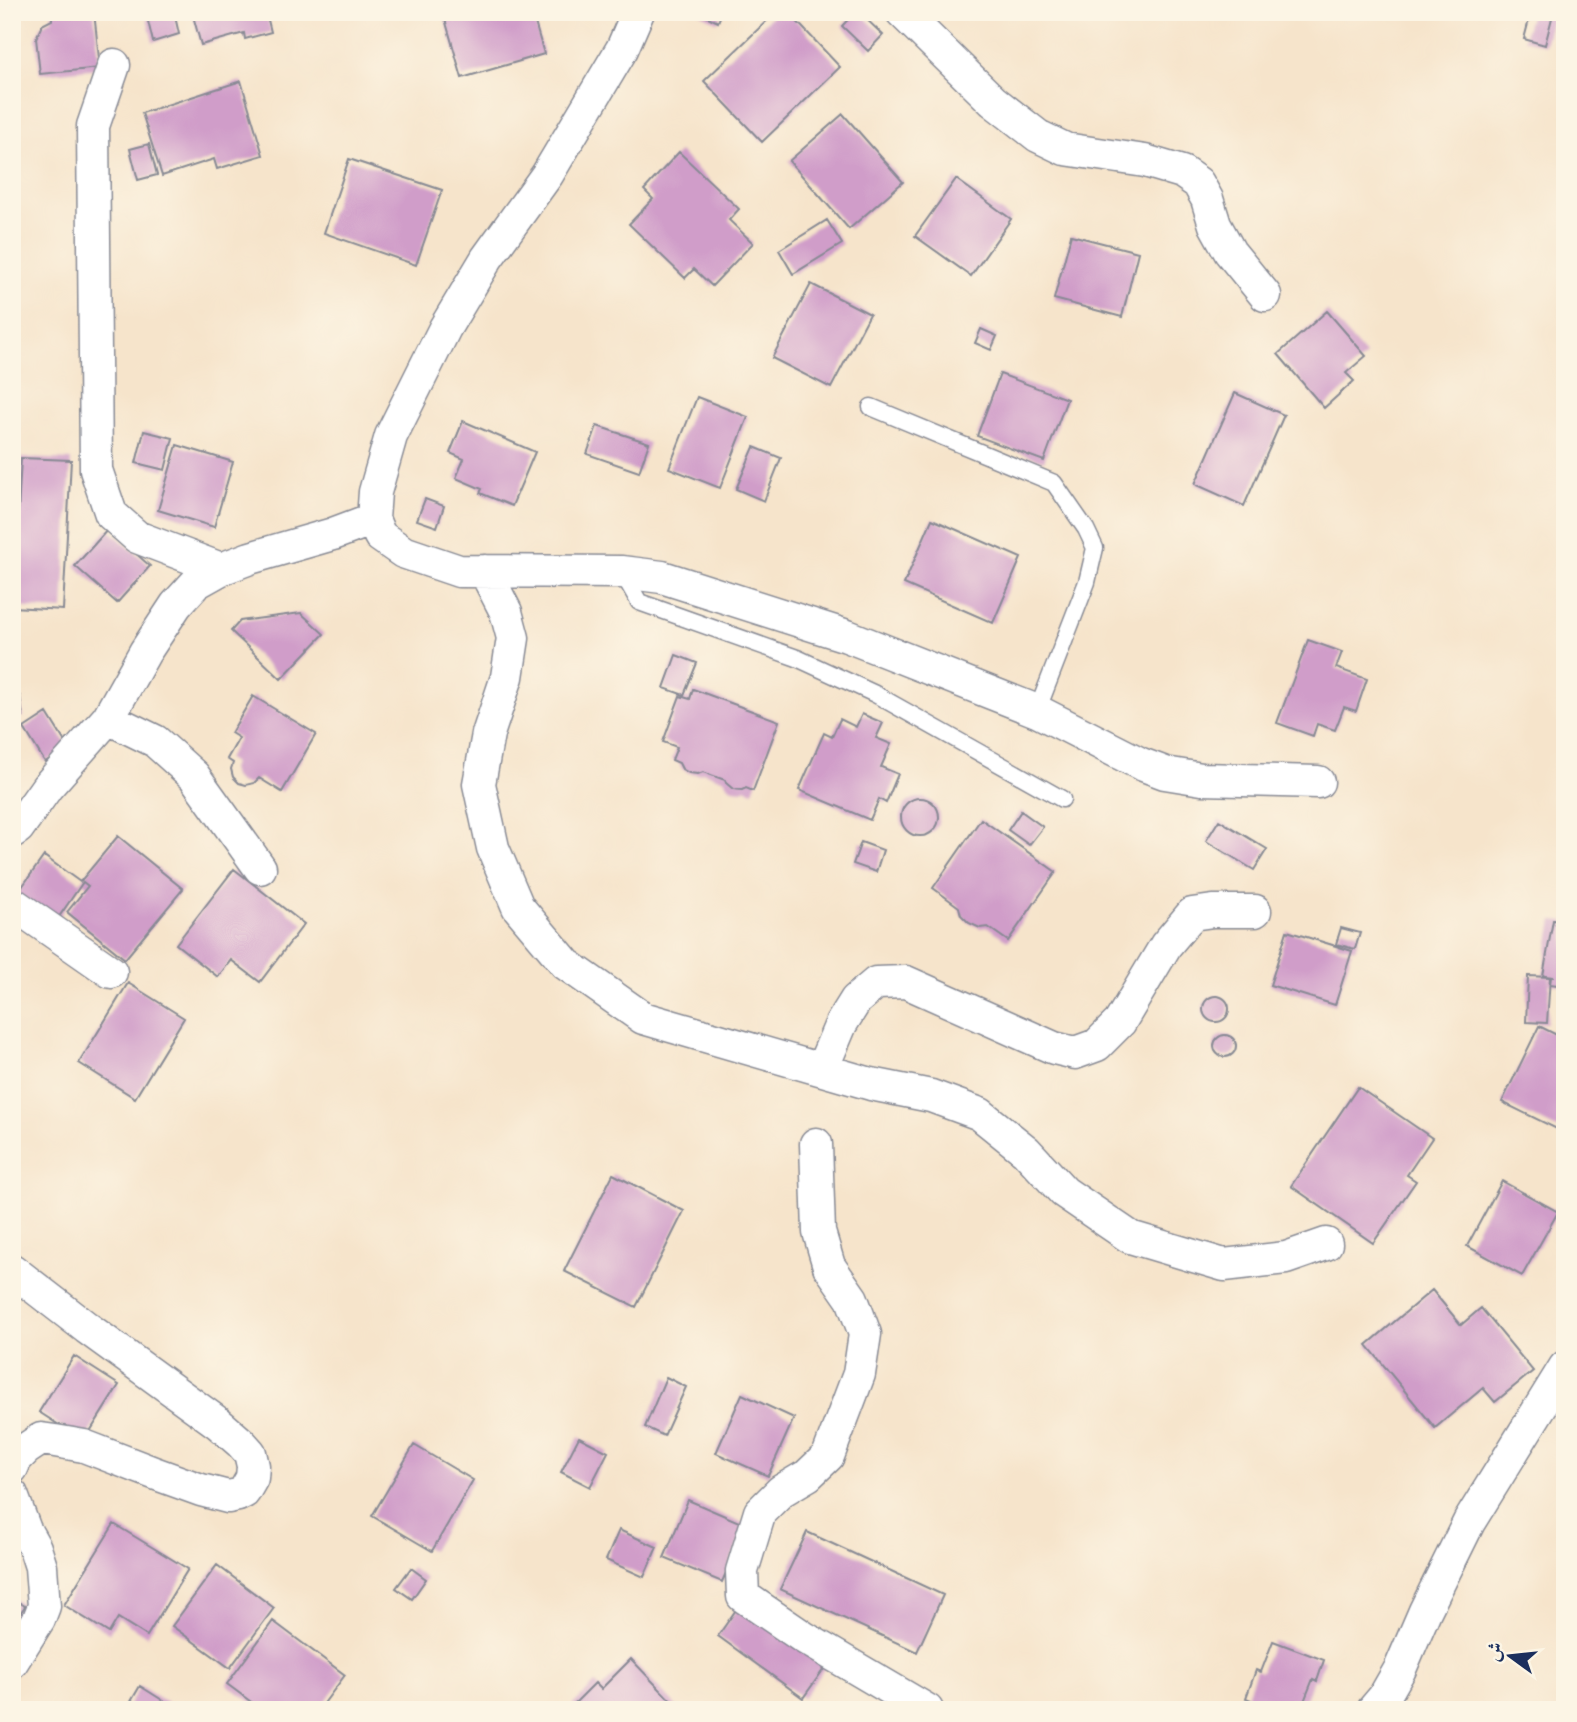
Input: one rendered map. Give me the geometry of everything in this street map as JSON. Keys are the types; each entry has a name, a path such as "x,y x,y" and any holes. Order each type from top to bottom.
{"street":[{"path":"638,12 622,48 547,175 487,258 445,328 391,436 375,492 373,519 380,536 403,552 459,571 622,572 662,578 847,636 1037,711 1165,773 1202,779 1318,782"},
{"path":"902,12 993,101 1038,136 1065,149 1145,161 1182,172 1198,183 1207,199 1215,225 1230,252 1265,295"},
{"path":"114,65 93,125 96,470 111,514 137,537 221,569"},
{"path":"12,832 18,828 47,787 108,718 145,652 176,605 196,583 221,569 250,558 333,534 373,519"},
{"path":"485,571 506,612 513,638 508,677 488,734 479,785 493,848 518,907 566,964 643,1018 871,1084 931,1096 979,1114 1027,1151 1064,1192 1130,1237 1224,1265 1286,1258 1326,1244"},
{"path":"108,718 155,741 194,776 260,868"},
{"path":"12,903 111,972"},
{"path":"822,1069 841,1024 856,1000 876,983 906,982 1054,1048 1075,1053 1097,1045 1120,1022 1166,945 1192,914 1255,911"},
{"path":"816,1144 819,1232 829,1266 852,1299 865,1334 859,1374 828,1456 808,1475 781,1491 760,1512 742,1571 743,1596 803,1637 927,1710"},
{"path":"12,1270 218,1423 242,1443 250,1453 253,1466 252,1478 244,1492 228,1497 154,1474 84,1446 41,1439 16,1459 12,1468"},
{"path":"1373,1710 1400,1669 1469,1522 1565,1367"},
{"path":"12,1495 35,1548 44,1606 39,1619 12,1662"}],"lane":[{"path":"871,407 1054,483 1086,529 1095,548 1087,582 1037,711"},
{"path":"622,572 639,602 797,658 875,694 1062,799"}],"building":[{"path":"52,12 94,12 100,68 40,74 36,38 42,25 52,20"},
{"path":"174,12 179,34 153,42 146,13"},
{"path":"192,12 266,12 271,32 245,39 244,33 201,45"},
{"path":"443,12 532,12 544,54 462,78"},
{"path":"698,12 722,12 718,22"},
{"path":"776,12 788,12 840,67 762,142 704,81"},
{"path":"855,12 859,12 883,35 868,51 842,26"},
{"path":"1531,12 1553,14 1545,45 1524,39"},
{"path":"241,81 263,155 217,169 214,159 162,176 142,113"},
{"path":"843,114 903,182 849,229 789,161"},
{"path":"149,144 157,175 138,180 130,149"},
{"path":"679,152 739,209 729,220 753,243 712,286 694,269 685,278 629,224 653,199 644,190"},
{"path":"349,159 442,190 416,265 324,233"},
{"path":"956,179 1011,219 971,276 915,236"},
{"path":"827,220 842,244 793,274 779,250"},
{"path":"1071,235 1138,252 1122,317 1054,299"},
{"path":"811,284 870,314 831,388 772,358"},
{"path":"1327,311 1366,356 1346,373 1354,381 1324,408 1278,354"},
{"path":"981,329 997,336 991,350 975,343"},
{"path":"1000,374 1067,399 1044,461 977,436"},
{"path":"1235,393 1284,415 1244,506 1195,484"},
{"path":"697,397 748,417 720,488 669,468"},
{"path":"463,421 535,452 512,506 480,493 482,489 456,478 464,459 450,453"},
{"path":"12,425 17,426 14,478 12,478"},
{"path":"597,426 649,443 639,472 587,454"},
{"path":"144,431 173,438 165,470 136,463"},
{"path":"177,445 233,462 214,527 158,510"},
{"path":"754,447 781,458 764,501 736,489"},
{"path":"21,458 71,460 63,610 13,607"},
{"path":"425,499 444,506 437,527 417,520"},
{"path":"932,519 1021,558 993,623 904,584"},
{"path":"108,529 150,566 117,603 75,566"},
{"path":"301,613 324,634 281,679 231,631 240,621"},
{"path":"1308,640 1342,652 1336,668 1367,679 1356,711 1344,707 1335,730 1317,724 1313,736 1277,723"},
{"path":"676,655 697,663 684,695 664,688"},
{"path":"16,660 18,677 12,678 12,661"},
{"path":"693,689 779,721 753,791 746,788 733,789 725,780 703,772 689,773 672,760 677,747 663,742 680,696 690,699"},
{"path":"20,696 23,717 17,717 20,735 12,736 12,697"},
{"path":"253,696 316,734 282,792 259,778 246,785 239,783 233,777 233,763 227,759 239,738 231,733"},
{"path":"47,713 68,747 45,762 24,728"},
{"path":"862,714 883,723 876,738 891,744 881,767 898,774 886,803 879,799 870,820 799,790 824,733 832,737 840,719 856,727"},
{"path":"920,798 933,804 939,817 933,830 920,836 907,830 901,817 907,804"},
{"path":"1021,811 1043,827 1029,845 1008,830"},
{"path":"981,819 1056,872 1008,941 988,927 980,928 969,923 961,915 959,907 933,888"},
{"path":"1219,820 1267,849 1254,870 1206,841"},
{"path":"118,836 183,889 125,959 67,912 88,886 83,882 56,921 17,894 44,856 80,882"},
{"path":"861,842 883,850 876,872 853,864"},
{"path":"234,869 304,924 260,982 231,960 218,977 176,944"},
{"path":"1553,920 1565,921 1565,986 1550,984 1551,977 1554,977 1543,976"},
{"path":"1341,928 1360,933 1355,949 1336,944"},
{"path":"1287,931 1352,951 1335,1005 1270,985"},
{"path":"1528,976 1550,977 1547,1023 1526,1022"},
{"path":"128,983 184,1018 135,1098 79,1063"},
{"path":"1216,996 1225,1000 1229,1009 1225,1018 1216,1022 1207,1018 1203,1009 1207,1000"},
{"path":"1539,1026 1565,1039 1565,1133 1502,1102"},
{"path":"1225,1035 1233,1038 1236,1046 1233,1054 1225,1057 1217,1054 1214,1046 1217,1038"},
{"path":"1358,1087 1432,1138 1407,1175 1416,1181 1373,1243 1291,1186"},
{"path":"613,1174 684,1211 636,1307 564,1271"},
{"path":"1502,1181 1558,1212 1522,1276 1467,1246"},
{"path":"1432,1290 1461,1325 1481,1308 1533,1371 1495,1402 1483,1388 1435,1428 1367,1345"},
{"path":"74,1356 119,1385 84,1441 39,1412"},
{"path":"666,1377 686,1387 664,1436 645,1427"},
{"path":"742,1394 794,1418 768,1476 716,1453"},
{"path":"579,1437 608,1452 590,1487 561,1472"},
{"path":"414,1445 473,1480 432,1551 372,1516"},
{"path":"688,1500 746,1525 722,1582 664,1558"},
{"path":"114,1524 188,1569 147,1636 118,1618 109,1633 64,1605"},
{"path":"619,1530 657,1547 644,1577 606,1560"},
{"path":"807,1532 943,1595 917,1652 780,1589"},
{"path":"217,1565 274,1608 230,1668 172,1626"},
{"path":"411,1568 426,1579 412,1599 396,1588"},
{"path":"12,1598 25,1606 12,1625"},
{"path":"740,1604 826,1666 803,1698 718,1636"},
{"path":"273,1621 345,1675 319,1710 262,1710 227,1684"},
{"path":"1273,1641 1324,1660 1317,1681 1313,1679 1303,1704 1311,1706 1309,1710 1247,1710 1251,1700 1246,1698 1256,1670 1261,1672"},
{"path":"631,1659 680,1710 568,1710 595,1683 601,1689"},
{"path":"140,1686 178,1710 126,1710"}]}
